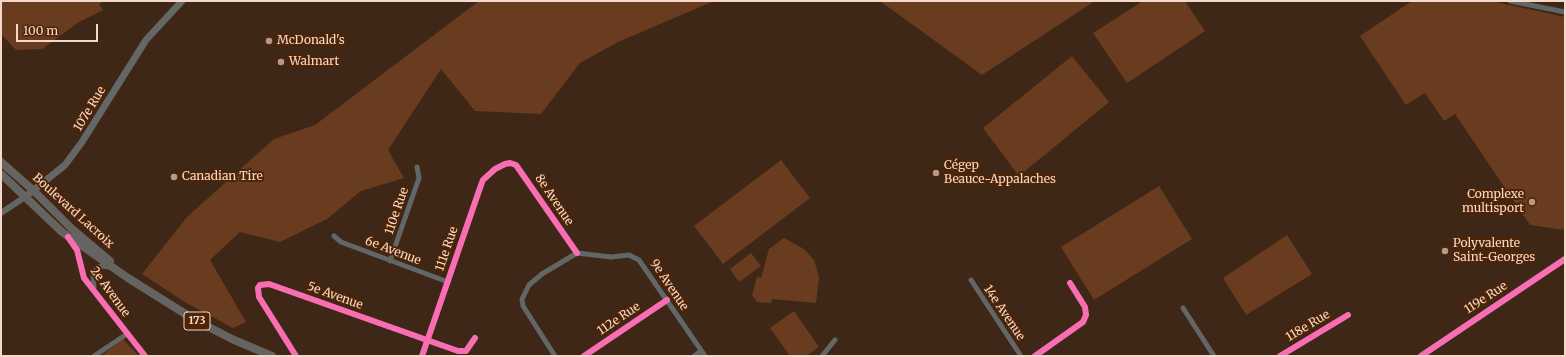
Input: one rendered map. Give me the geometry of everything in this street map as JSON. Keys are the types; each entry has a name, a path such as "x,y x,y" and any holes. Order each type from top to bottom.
{"main road":[{"name":"107e Rue","path":"25,197 65,165 82,142 146,40 182,1"},
{"name":"Boulevard Lacroix","path":"1,162 34,190 71,228 102,253 128,278"},
{"name":"Boulevard Lacroix","path":"1,174 68,237 114,269 195,320 234,340 272,356"}],"street":[{"path":"1510,1 1565,12"},
{"name":"8e Avenue","path":"510,163 516,165 520,170 577,253"},
{"name":"111e Rue","path":"422,356 483,180 495,169 510,163"},
{"name":"110e Rue","path":"390,261 419,178 417,167"},
{"name":"107e Rue","path":"1,213 25,197"},
{"name":"6e Avenue","path":"334,236 341,242 448,282"},
{"name":"2e Avenue","path":"68,237 77,250 84,278 95,290 145,356"},
{"path":"555,356 523,306 522,299 529,285 537,277 565,258 577,253"},
{"name":"9e Avenue","path":"577,253 599,256 629,255 634,257 644,266 703,354"},
{"name":"119e Rue","path":"1420,356 1565,259"},
{"name":"2e Avenue","path":"95,290 92,283 96,269 104,265 114,269"},
{"name":"14e Avenue","path":"971,280 1021,356"},
{"path":"1035,356 1083,322 1086,316 1085,307 1070,283"},
{"name":"5e Avenue","path":"296,356 259,297 258,288 260,285 270,284 427,341 462,352 466,351 475,338"},
{"name":"112e Rue","path":"584,356 667,300"},
{"path":"1183,308 1214,356"},
{"name":"118e Rue","path":"1280,356 1348,315"},
{"path":"94,356 127,334"},
{"path":"822,356 835,340"},
{"path":"694,356 703,354"}],"shaded area":[{"path":"1,1 105,1 99,4 103,10 79,22 42,49 16,50 1,34"},
{"path":"479,1 714,1 618,42 580,63 541,114 475,111 441,69 388,150 404,178 361,191 327,219 280,242 240,232 210,260 246,322 233,328 185,302 142,274 187,217 274,139 315,125"},
{"path":"880,1 1095,1 982,75"},
{"path":"1143,1 1185,1 1205,31 1127,83 1093,33"},
{"path":"1412,1 1491,1 1565,17 1565,230 1530,225 1455,114 1444,121 1425,93 1406,105 1360,36"},
{"path":"1072,56 1109,102 1019,176 983,128"},
{"path":"781,160 810,198 723,264 694,226"},
{"path":"1159,186 1192,239 1094,300 1061,247"},
{"path":"1287,235 1312,274 1246,315 1223,278"},
{"path":"784,238 804,249 814,260 819,277 816,303 772,299 771,303 757,302 752,295 757,277 761,278 769,249"},
{"path":"751,253 761,266 739,282 730,269"},
{"path":"794,311 819,347 806,356 790,356 770,328"},
{"path":"123,339 139,356 101,356"}],"cycle path":[{"path":"422,356 481,185 483,180 495,169 510,163 516,165 577,253"},
{"path":"68,237 77,250 84,278 145,356"},
{"path":"1421,356 1565,259"},
{"path":"1035,356 1083,322 1086,315 1085,307 1070,283"},
{"path":"296,356 259,297 258,288 260,285 269,284 458,351 466,351 475,338"},
{"path":"584,356 667,300"},
{"path":"1280,356 1348,315"}],"place":[{"name":"McDonald's","path":"269,41"},
{"name":"Walmart","path":"281,62"},
{"name":"Cégep Beauce-Appalaches","path":"936,173"},
{"name":"Canadian Tire","path":"174,177"},
{"name":"Complexe multisport","path":"1532,202"},
{"name":"Polyvalente Saint-Georges","path":"1445,251"}]}
